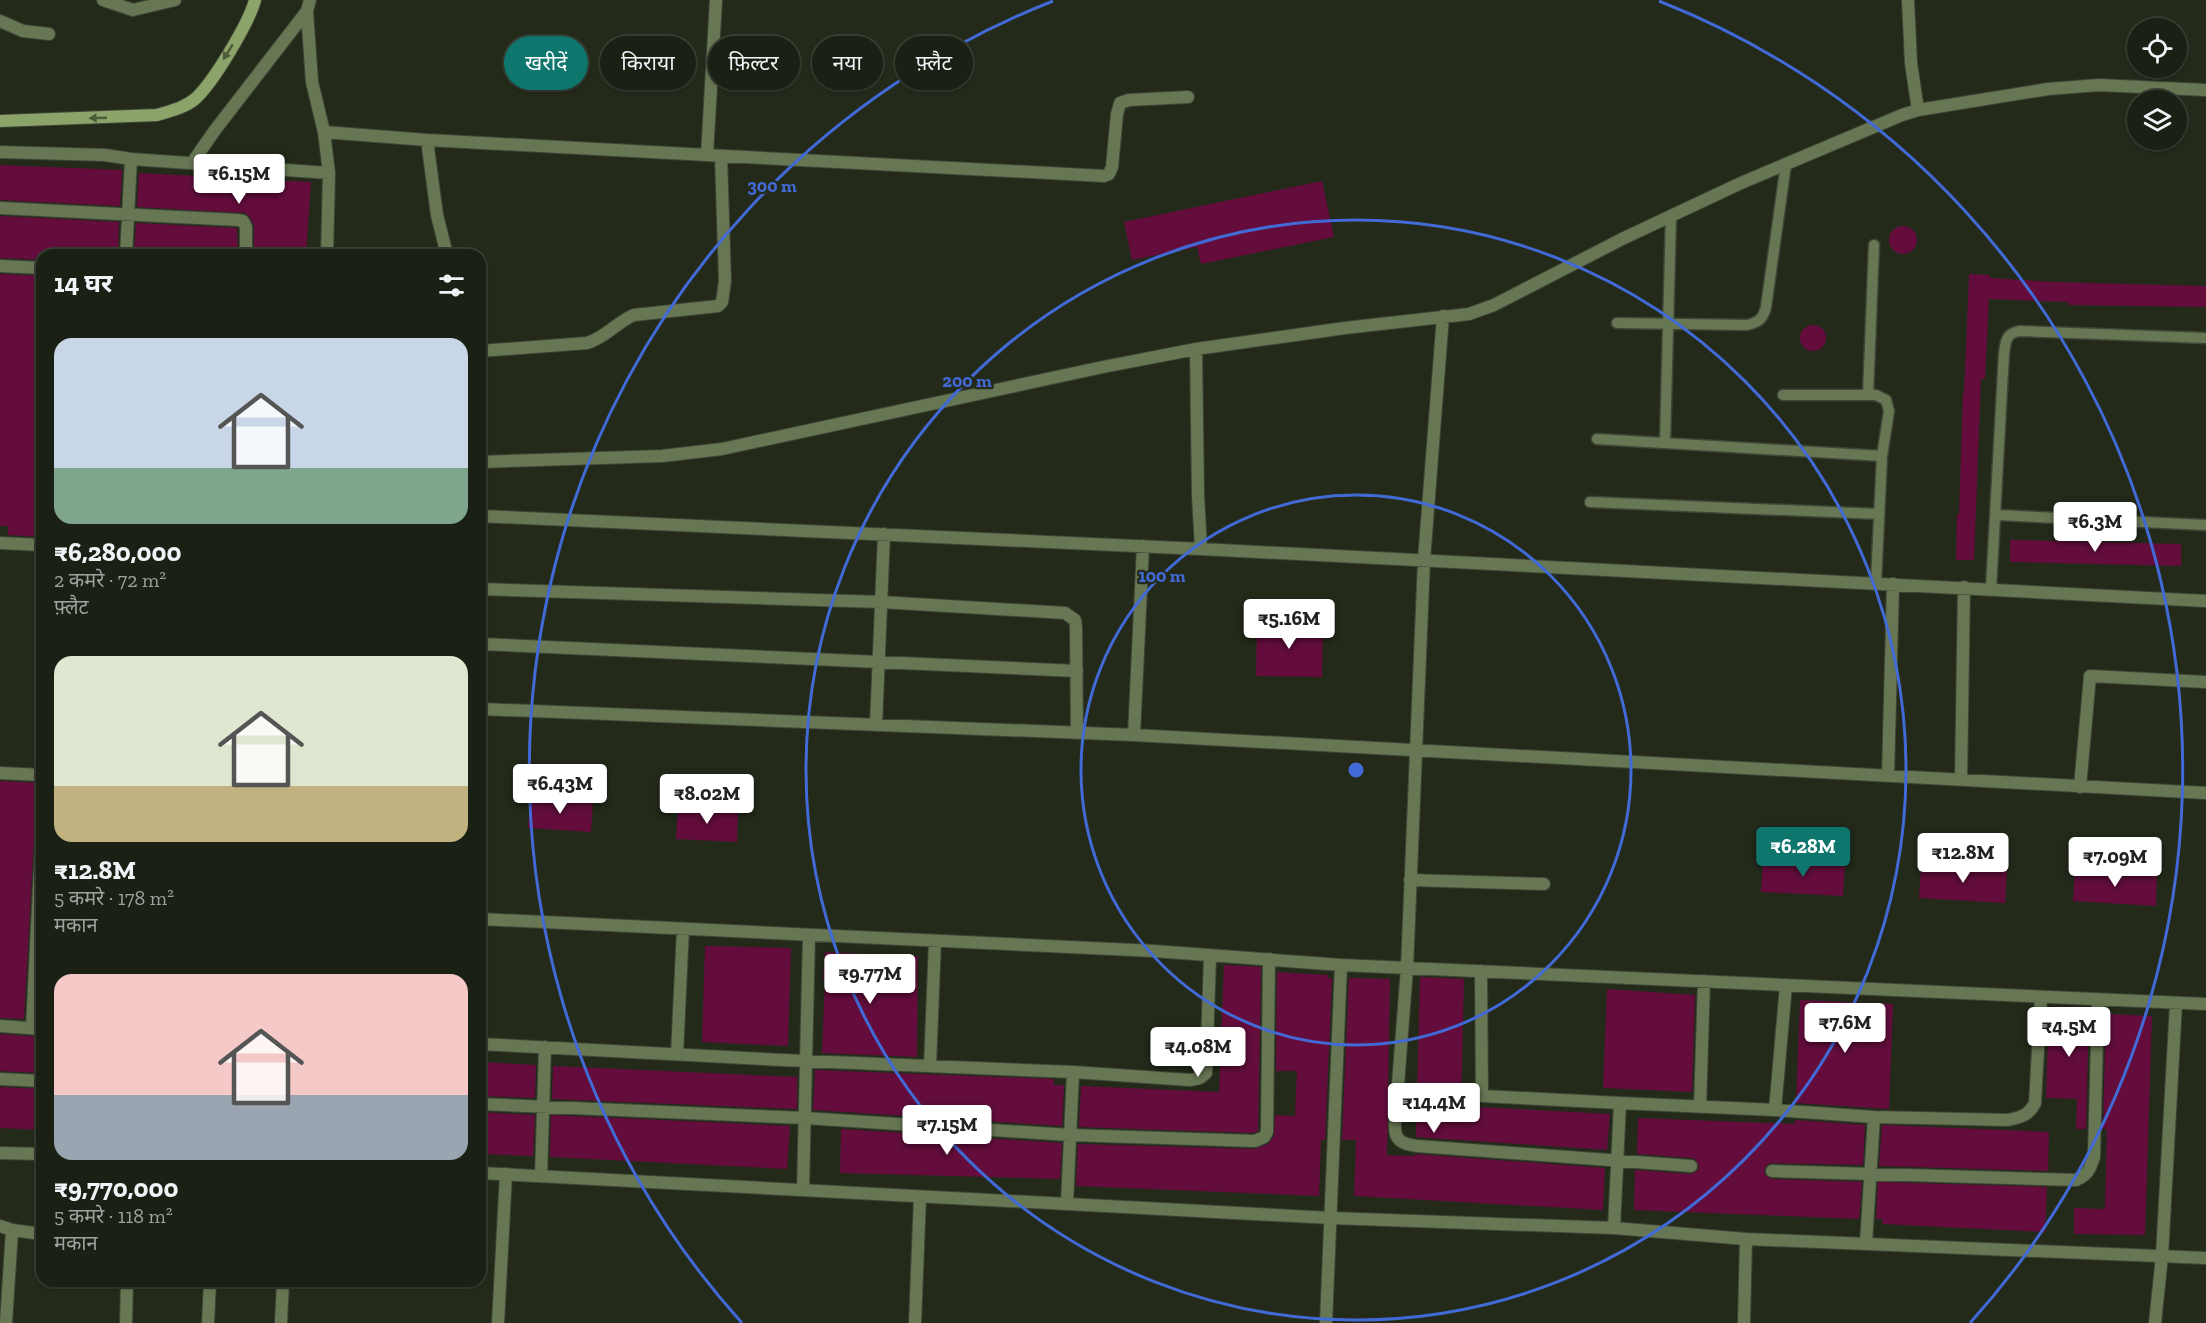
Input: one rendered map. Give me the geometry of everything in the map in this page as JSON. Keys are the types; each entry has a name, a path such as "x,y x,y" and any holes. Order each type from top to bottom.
{"main road":[{"path":"0,121 157,115 181,107 206,88 245,24 255,0"}],"street":[{"path":"103,0 133,10 175,0"},
{"path":"707,155 716,0"},
{"path":"1908,0 1911,63 1918,111"},
{"path":"308,5 312,82 324,132 329,173 327,249"},
{"path":"192,163 308,5"},
{"path":"0,21 23,31 49,34"},
{"path":"486,462 662,456 722,449 1196,349 1469,314 1494,305 1671,215 1881,122 1918,111 2048,89 2099,85 2206,90"},
{"path":"324,132 427,140 1104,176 1112,167 1120,103 1129,100 1188,97"},
{"path":"427,140 437,215 446,249"},
{"path":"0,152 105,155 131,159 329,173"},
{"path":"486,351 587,343 594,341 626,318 634,315 718,306 722,302 725,281 721,156"},
{"path":"126,249 131,159"},
{"path":"0,208 243,221 246,227 246,249"},
{"path":"0,266 36,268"},
{"path":"1443,316 1424,560 1407,968 1394,1131 1398,1141 1417,1146 1691,1166"},
{"path":"1196,349 1201,549"},
{"path":"486,516 1143,546 2206,601"},
{"path":"876,725 884,534"},
{"path":"0,543 36,545"},
{"path":"1134,735 1143,546"},
{"path":"1888,776 1893,584"},
{"path":"1961,780 1964,587"},
{"path":"486,588 881,602 1065,613 1075,620 1077,732"},
{"path":"486,644 1077,671"},
{"path":"2080,787 2090,676 2206,682"},
{"path":"486,709 1077,732 2206,794"},
{"path":"0,773 36,775"},
{"path":"1410,880 1544,884"},
{"path":"486,920 1154,951 1210,957 1341,965 2206,1004"},
{"path":"677,1054 683,929"},
{"path":"803,1190 809,935"},
{"path":"930,1066 935,941"},
{"path":"486,1044 1073,1072 1190,1080 1200,1078 1206,1073 1210,957"},
{"path":"486,1104 805,1118 1070,1135 1246,1141 1264,1137 1267,1127 1269,959"},
{"path":"1326,1323 1341,965"},
{"path":"1481,971 1482,1096 1874,1117 2008,1120 2022,1117 2031,1111 2035,1102 2041,997"},
{"path":"1700,1107 1704,981"},
{"path":"1775,1110 1786,985"},
{"path":"1772,1172 2076,1180 2084,1177 2094,1157 2098,999"},
{"path":"2155,1323 2162,1256 2176,1003"},
{"path":"0,1026 36,1028"},
{"path":"541,1176 545,1047"},
{"path":"1067,1204 1073,1072"},
{"path":"0,1079 36,1081"},
{"path":"1614,1228 1620,1104"},
{"path":"1866,1243 1874,1117"},
{"path":"0,1153 36,1154"},
{"path":"486,1173 1331,1218 1614,1228 1746,1239 2206,1258"},
{"path":"498,1323 506,1174"},
{"path":"915,1323 920,1197"},
{"path":"6,1323 6,1228 36,1233"},
{"path":"1744,1323 1746,1239"},
{"path":"126,1323 127,1287"},
{"path":"208,1323 210,1287"},
{"path":"281,1323 283,1287"}],"lane":[{"path":"1617,323 1747,325 1760,320 1764,316 1786,164"},
{"path":"1665,443 1671,215"},
{"path":"1868,395 1874,245"},
{"path":"1991,589 1997,515 2004,353 2007,336 2019,331 2206,338"},
{"path":"1783,395 1868,395 1882,397 1888,405 1882,456 1876,583"},
{"path":"1597,439 1882,456"},
{"path":"1590,502 1879,514"},
{"path":"1997,515 2206,525"}],"building":[{"path":"0,165 122,170 120,206 0,200"},
{"path":"139,173 311,182 306,249 254,249 254,226 250,217 245,213 137,207"},
{"path":"1322,181 1334,237 1201,264 1197,247 1132,260 1124,222"},
{"path":"0,216 119,222 118,249 36,249 36,260 0,258"},
{"path":"136,223 237,228 238,249 134,249"},
{"path":"1903,226 1913,230 1917,240 1913,250 1903,254 1893,250 1889,240 1893,230"},
{"path":"0,274 36,276 36,537 8,535 8,526 0,526"},
{"path":"1969,274 1990,275 1990,278 2054,282 2206,286 2206,307 2068,305 2068,302 1989,299 1985,379 1981,379 1974,560 1956,560 1957,514 1959,515"},
{"path":"1813,325 1822,329 1826,338 1822,347 1813,351 1804,347 1800,338 1804,329"},
{"path":"2010,540 2181,544 2181,566 2010,562"},
{"path":"1257,622 1323,624 1322,677 1256,676"},
{"path":"0,781 36,783 24,1019 0,1018"},
{"path":"530,797 593,802 591,832 528,828"},
{"path":"678,807 738,810 737,842 676,839"},
{"path":"1763,860 1845,863 1843,896 1761,892"},
{"path":"1921,865 2007,870 2005,903 1919,898"},
{"path":"2075,869 2157,874 2156,906 2073,901"},
{"path":"705,946 791,948 788,1046 702,1042"},
{"path":"825,952 864,954 864,956 918,956 917,1057 822,1053"},
{"path":"1224,965 1261,967 1258,1131 1253,1133 1079,1127 1081,1086 1219,1092"},
{"path":"1277,972 1328,975 1328,978 1332,978 1325,1140 1321,1140 1319,1196 1076,1186 1078,1144 1255,1149 1268,1144 1274,1136 1275,1115 1295,1116 1297,1071 1276,1071"},
{"path":"1420,977 1464,979 1461,1106 1610,1114 1607,1150 1416,1137"},
{"path":"1349,978 1390,979 1387,1155 1415,1156 1415,1154 1605,1168 1603,1210 1354,1196 1356,1140 1342,1140"},
{"path":"1607,989 1695,995 1692,1092 1603,1088"},
{"path":"1800,1000 1893,1004 1889,1109 1796,1103"},
{"path":"2049,1008 2089,1008 2086,1129 2076,1129 2077,1099 2046,1098"},
{"path":"2106,1014 2152,1016 2145,1235 2074,1234 2074,1208 2105,1209 2107,1129 2103,1129"},
{"path":"0,1034 36,1037 36,1073 0,1071"},
{"path":"486,1062 536,1065 535,1098 486,1096"},
{"path":"553,1066 797,1077 797,1109 552,1099"},
{"path":"815,1070 1054,1079 1054,1085 1064,1085 1062,1126 813,1110"},
{"path":"0,1087 36,1089 36,1130 0,1128"},
{"path":"486,1112 535,1115 533,1156 486,1154"},
{"path":"551,1115 790,1126 787,1169 550,1157"},
{"path":"1638,1118 1795,1124 1795,1120 1865,1125 1863,1165 1772,1163 1768,1164 1764,1170 1765,1175 1772,1179 1862,1182 1859,1219 1634,1210 1635,1170 1691,1174 1697,1171 1699,1166 1692,1158 1637,1154"},
{"path":"1882,1125 2049,1132 2048,1171 1879,1166"},
{"path":"841,1129 1062,1143 1060,1179 840,1173"},
{"path":"1878,1182 2047,1187 2045,1232 1882,1224 1883,1219 1876,1219"}]}
